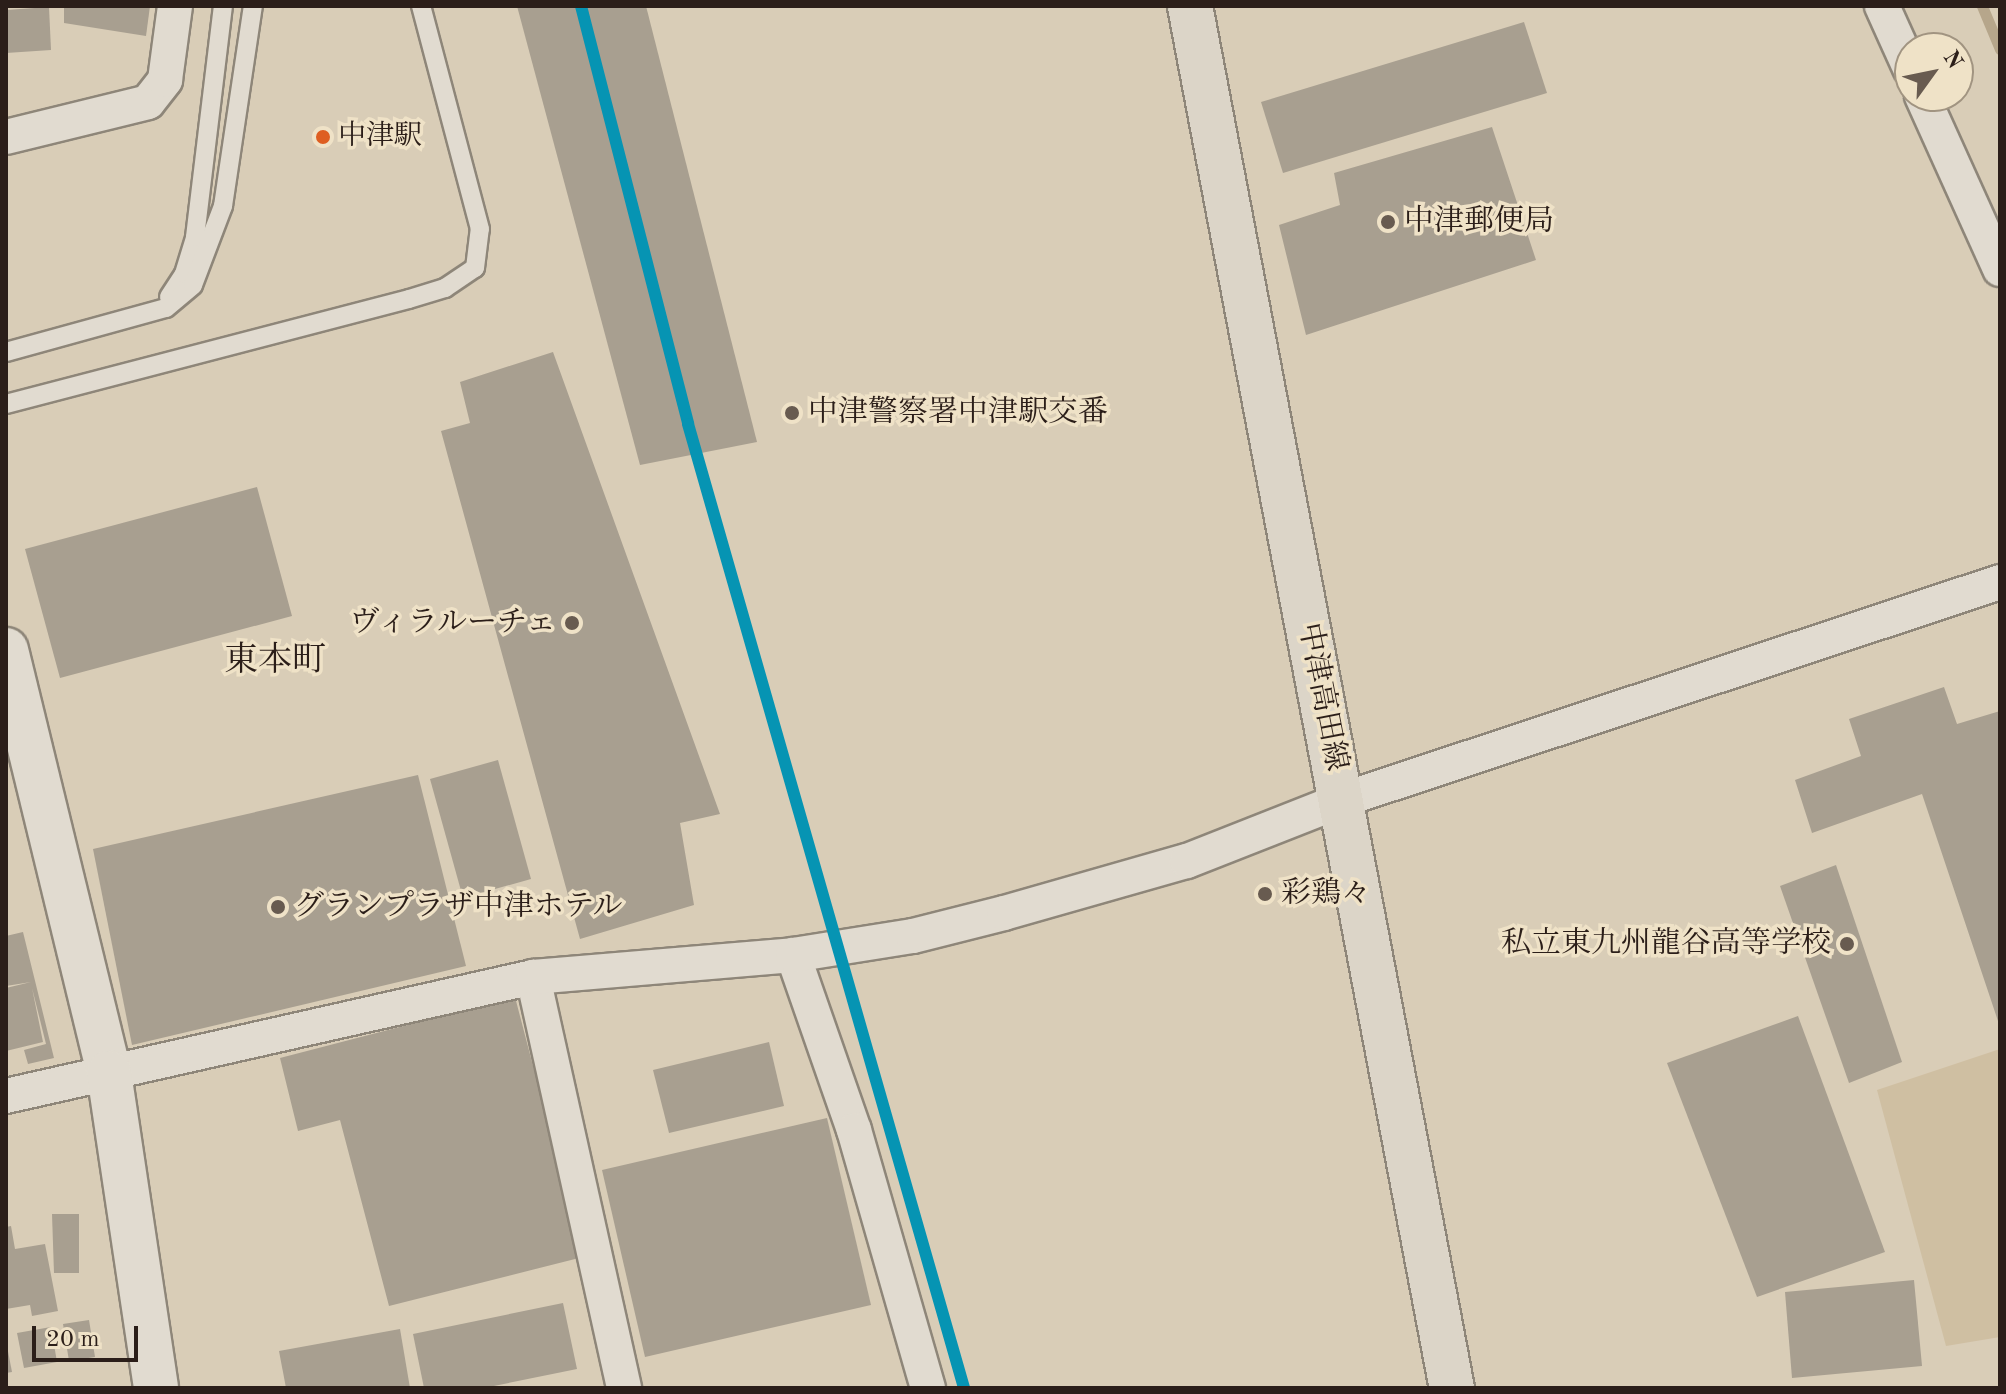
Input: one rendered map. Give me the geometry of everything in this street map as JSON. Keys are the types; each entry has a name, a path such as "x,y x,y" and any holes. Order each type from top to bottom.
{"main road":[{"name":"中津高田線","path":"1190,6 1452,1388"}],"street":[{"path":"6,137 148,102 165,80 175,6"},
{"path":"1882,6 1894,33"},
{"path":"1929,112 2000,269"},
{"path":"6,1096 533,977 793,955 913,936 1004,913 1187,861 1342,800 2000,582"},
{"path":"6,650 109,1073 156,1388"},
{"path":"793,955 854,1130 928,1388"},
{"path":"533,977 624,1388"}],"lane":[{"path":"152,312 173,292 190,258 223,6"},
{"path":"6,352 166,308 193,285 216,231 253,6"},
{"path":"6,404 409,299 445,288 475,268 480,229 421,6"}],"shaded area":[{"path":"2000,1049 2000,1337 1946,1346 1877,1090"}],"building":[{"path":"64,6 150,6 146,36 64,23"},
{"path":"517,6 646,6 757,442 640,465"},
{"path":"49,7 51,50 6,53 6,10"},
{"path":"1524,22 1547,93 1283,173 1261,102"},
{"path":"1492,127 1536,260 1306,335 1279,225 1340,205 1334,173"},
{"name":"ヴィラルーチェ","path":"553,352 720,814 680,823 694,905 580,939 441,431 470,423 460,382"},
{"path":"257,487 292,616 60,678 25,549"},
{"path":"1944,687 1957,724 2000,711 2000,1027 1922,794 1812,833 1795,780 1861,756 1849,719"},
{"path":"498,760 531,879 463,898 430,779"},
{"name":"グランプラザ中津ホテル","path":"418,775 466,966 132,1045 93,849"},
{"path":"1836,865 1902,1062 1849,1083 1780,886"},
{"path":"23,932 54,1058 28,1064 24,1050 46,1044 32,988 43,1042 6,1051 6,988 31,982 6,986 6,936"},
{"path":"515,997 583,1257 389,1306 340,1120 298,1131 280,1058"},
{"path":"1798,1016 1885,1252 1757,1297 1667,1063"},
{"path":"769,1042 784,1106 669,1133 653,1070"},
{"path":"827,1118 871,1305 645,1357 602,1170"},
{"path":"52,1214 79,1214 79,1273 54,1273"},
{"path":"11,1226 15,1249 45,1244 58,1311 32,1316 30,1305 6,1309 6,1227"},
{"path":"1914,1280 1922,1366 1792,1378 1785,1292"},
{"path":"563,1303 577,1369 484,1388 424,1388 413,1334"},
{"path":"89,1320 95,1357 69,1361 63,1324"},
{"path":"51,1327 57,1362 24,1368 17,1333"},
{"path":"400,1329 410,1388 286,1388 279,1351"},
{"path":"6,1341 12,1372 6,1373"}],"waterway":[{"path":"1982,6 2000,49"}],"transit line":[{"path":"581,6 688,424 964,1388"}],"place":[{"name":"中津駅","path":"323,137"},
{"name":"中津郵便局","path":"1388,222"},
{"name":"中津警察署中津駅交番","path":"792,413"},
{"name":"ヴィラルーチェ","path":"572,623"},
{"name":"彩鶏々","path":"1265,894"},
{"name":"グランプラザ中津ホテル","path":"278,907"},
{"name":"私立東九州龍谷高等学校","path":"1847,944"}],"district":[{"name":"東本町","path":"275,662"}]}
